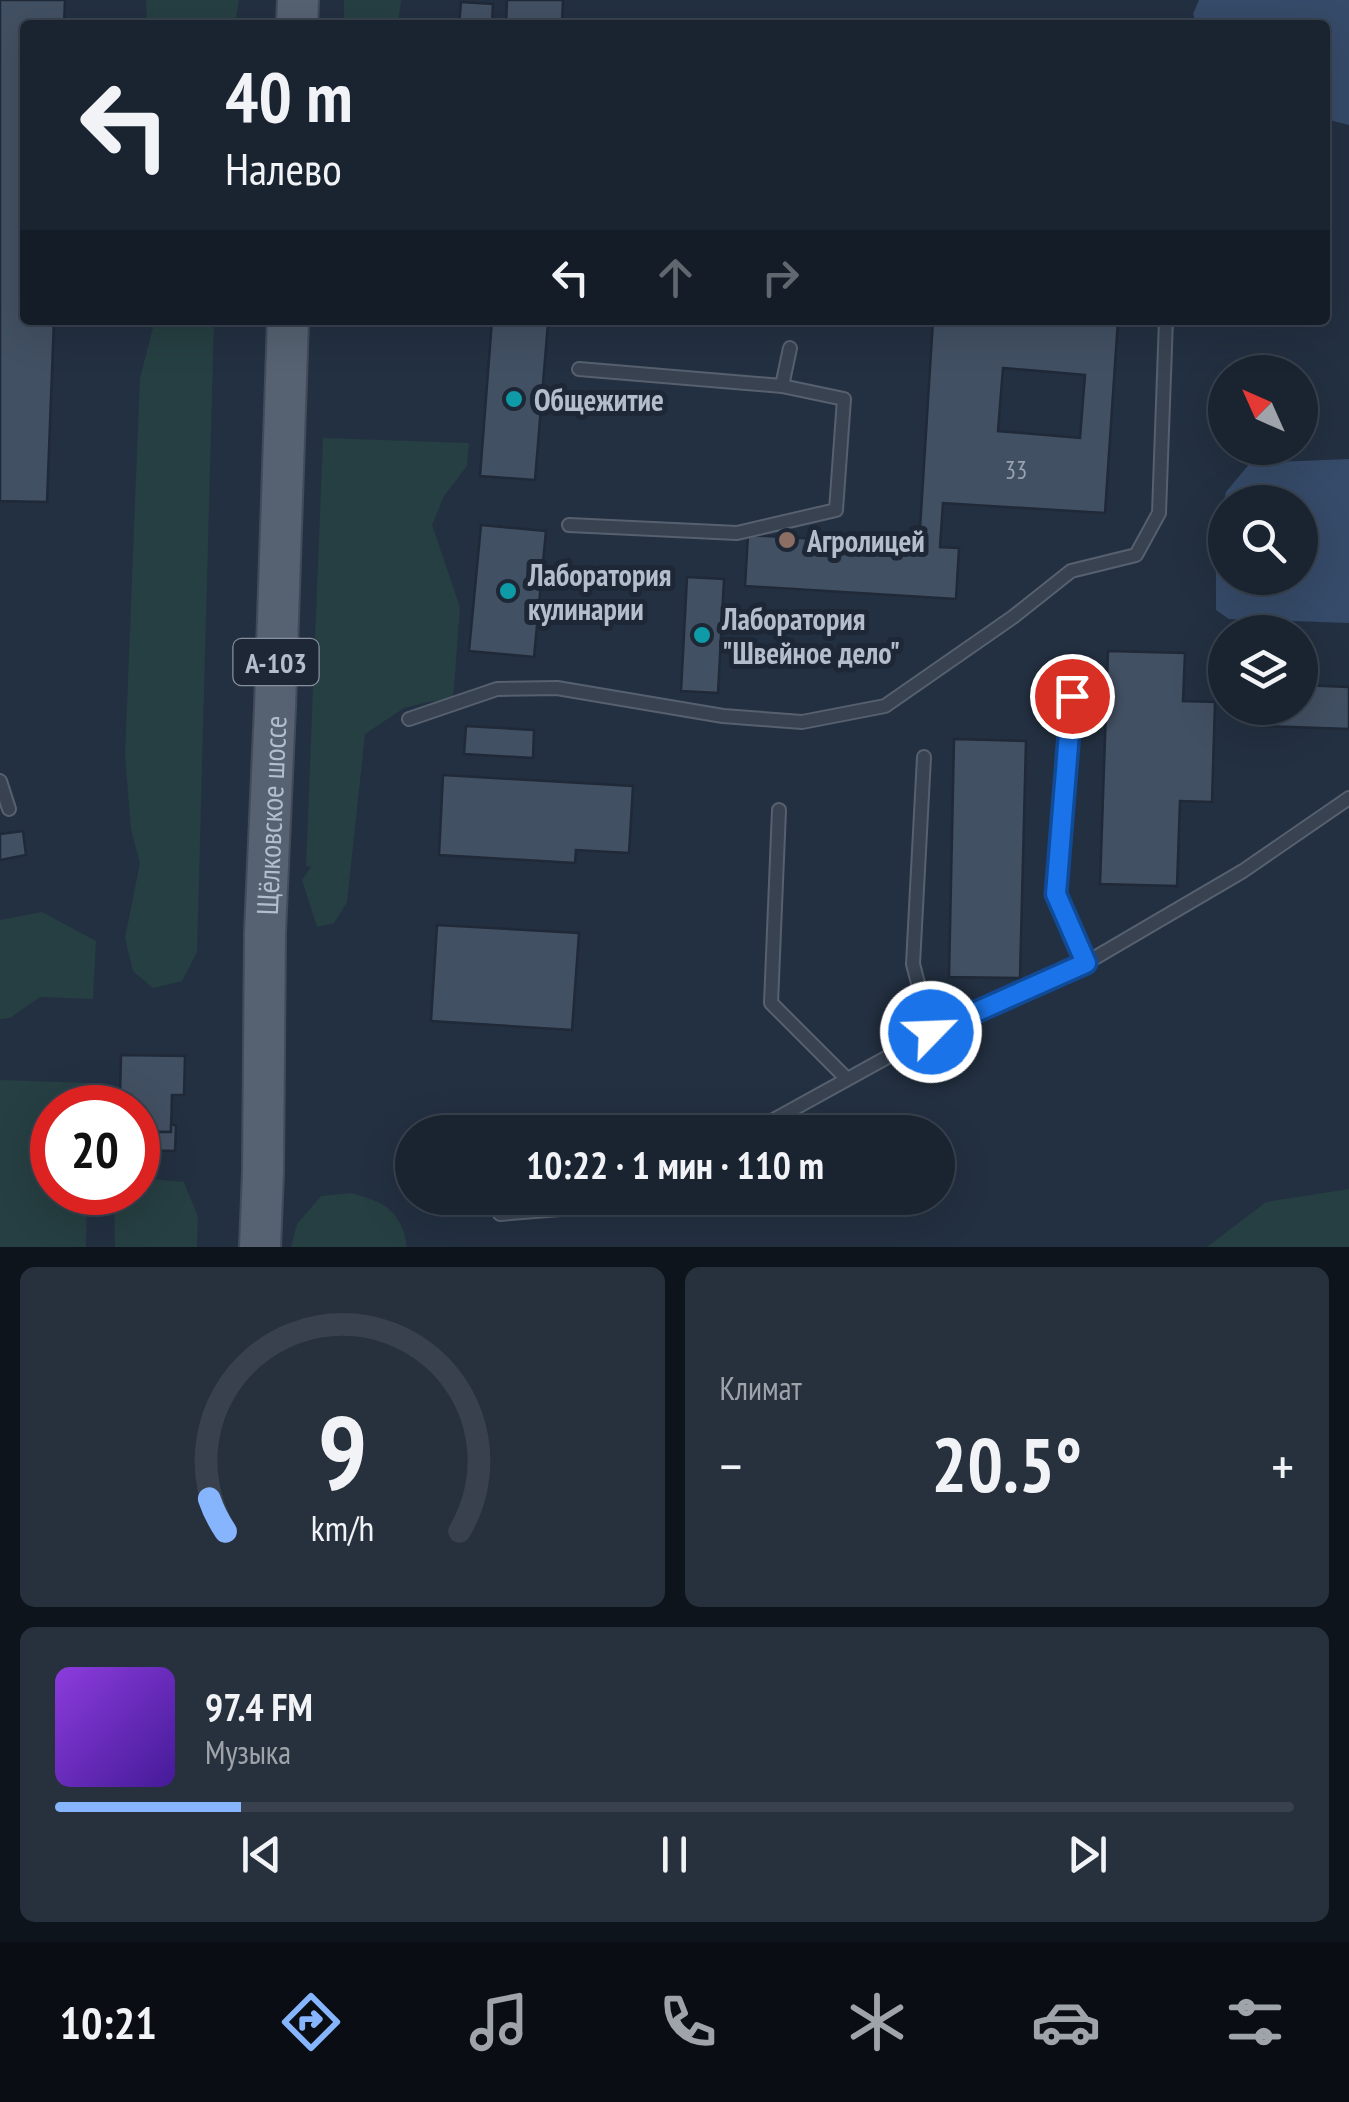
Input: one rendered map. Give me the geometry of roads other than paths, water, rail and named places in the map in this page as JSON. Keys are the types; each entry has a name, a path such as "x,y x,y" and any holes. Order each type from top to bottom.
{"main road":[{"name":"Щёлковское шоссе","path":"260,1247 264,1172 264,932 288,325"}],"lane":[{"path":"409,720 497,689 557,688 723,716 802,722 884,706 1013,617 1071,570 1136,556 1159,513 1166,325"},
{"path":"782,386 790,348"},
{"path":"568,525 736,533 836,510 844,399 782,386 579,369"},
{"path":"1072,696 1056,894 1086,963"},
{"path":"924,756 913,964 931,1032"},
{"path":"0,781 9,810"},
{"path":"782,1115 931,1032 1086,963 1243,871 1349,798"},
{"path":"778,810 771,1003 847,1079"}],"water":[{"path":"1199,0 1349,0 1349,125 1330,120 1330,20 1195,20 1193,14"},
{"path":"1349,459 1349,623 1318,622 1318,615 1223,615 1216,610 1216,595 1318,595 1318,485 1232,485 1248,465 1318,465 1318,460"}],"place":[{"name":"Общежитие","path":"514,399"},
{"name":"Агролицей","path":"787,540"},
{"name":"Лаборатория кулинарии","path":"508,591"},
{"name":"Лаборатория \"Швейное дело\"","path":"702,635"}]}
